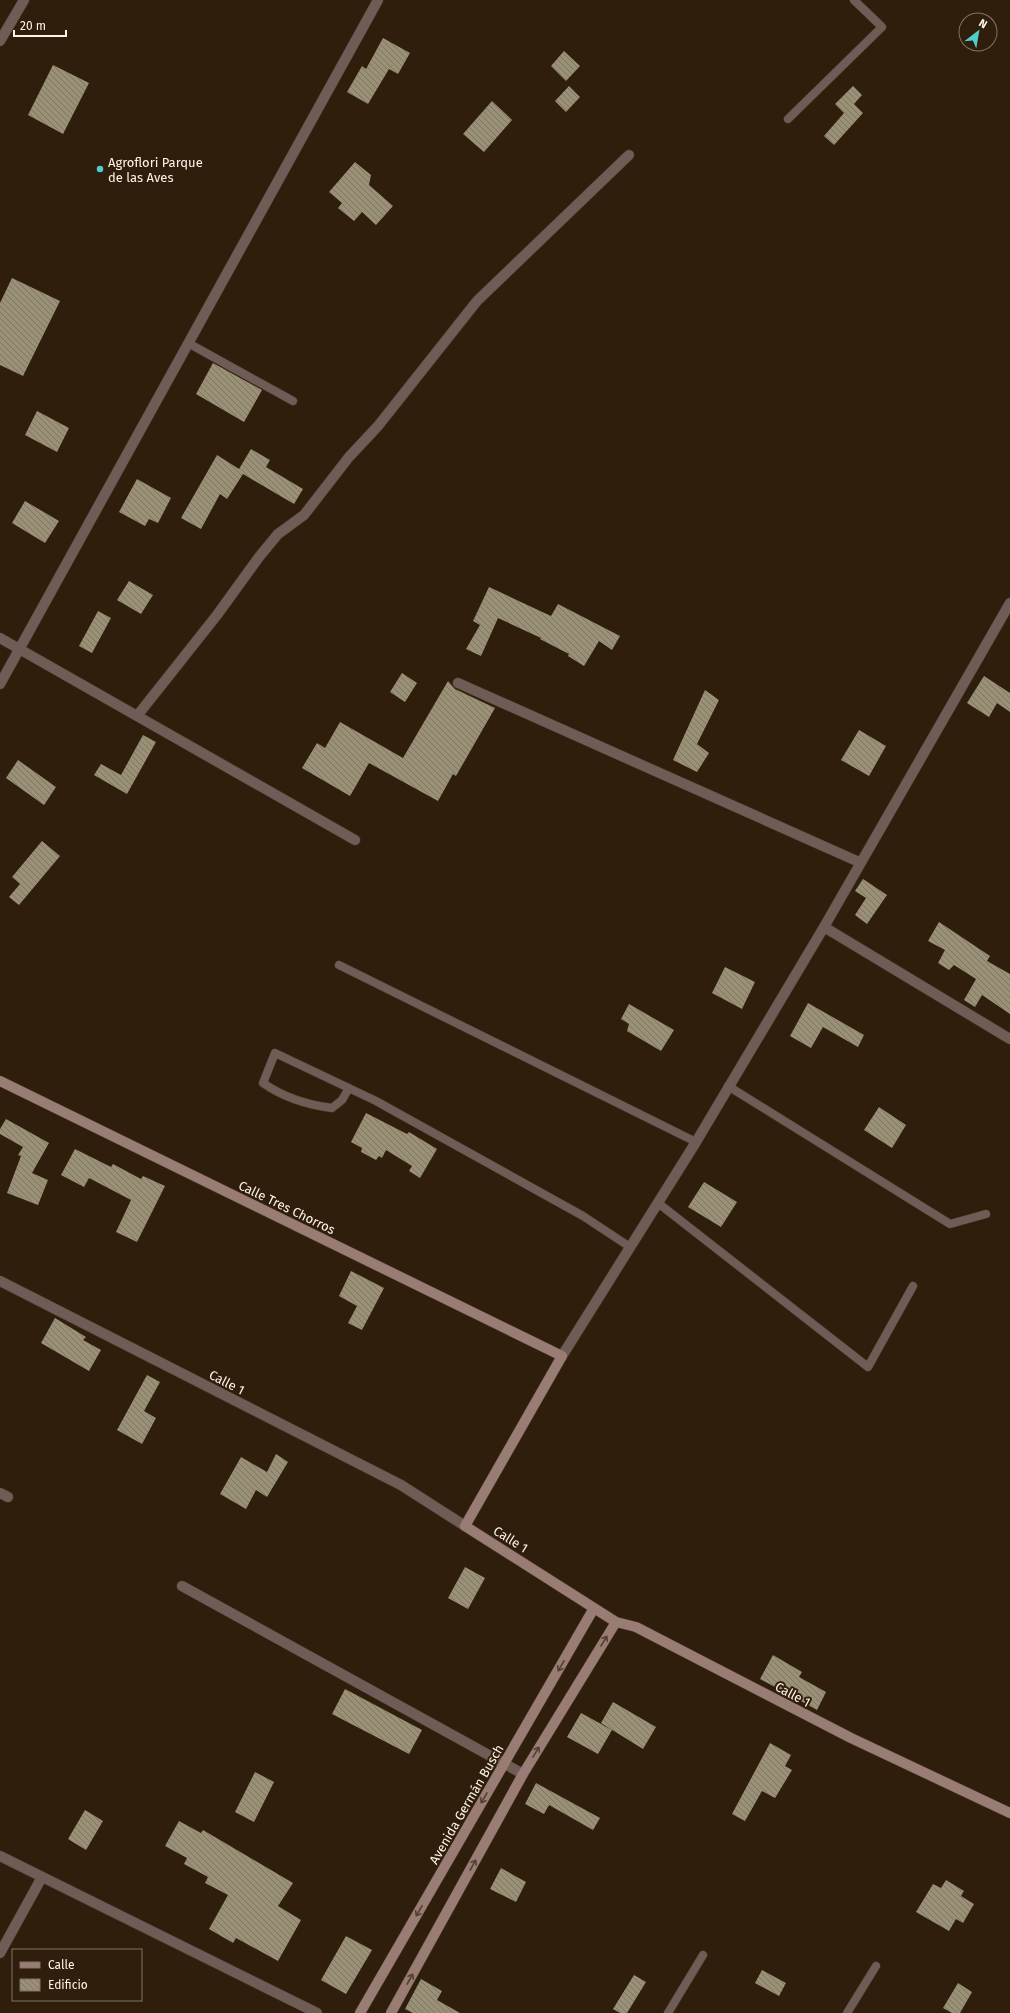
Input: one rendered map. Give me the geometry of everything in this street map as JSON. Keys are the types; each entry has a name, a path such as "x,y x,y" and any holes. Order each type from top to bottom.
{"main road":[{"name":"Calle Tres Chorros","path":"1,1084 562,1356"},
{"path":"465,1526 562,1356"},
{"name":"Calle 1","path":"465,1526 616,1622 636,1627 850,1738 1010,1813"},
{"name":"Avenida Germán Busch","path":"360,2013 594,1608"},
{"path":"391,2013 523,1774 616,1622"}],"street":[{"path":"0,41 24,0"},
{"path":"0,684 378,0"},
{"path":"137,716 218,615 259,557 278,534 304,515 349,457 378,426 477,301 629,155"},
{"path":"562,1356 696,1142 824,926 859,862 1010,603"},
{"path":"0,638 355,840"},
{"path":"458,683 859,862"},
{"path":"824,926 1010,1039"},
{"name":"Calle 1","path":"0,1281 400,1485 465,1526"},
{"path":"182,1586 504,1765 523,1774"},
{"path":"0,1856 317,2013"},
{"path":"0,1953 42,1877"}],"lane":[{"path":"788,119 882,27 854,0"},
{"path":"188,344 293,401"},
{"path":"338,965 696,1142"},
{"path":"349,1088 342,1100 332,1108 317,1106 276,1092 263,1082 276,1052 349,1088 583,1216 630,1247"},
{"path":"728,1086 950,1224 986,1214"},
{"path":"658,1203 868,1367 913,1286"},
{"path":"668,2013 703,1955"},
{"path":"847,2013 876,1966"}],"building":[{"path":"383,38 410,53 398,74 389,69 368,104 347,92 362,66 366,69"},
{"path":"564,51 580,66 566,81 551,66"},
{"path":"53,65 89,83 63,134 28,115"},
{"path":"569,86 580,97 566,112 555,101"},
{"path":"853,86 862,95 854,104 863,113 834,145 824,136 844,113 835,104"},
{"path":"492,101 512,120 484,152 463,134"},
{"path":"355,162 371,175 369,185 393,206 376,225 362,212 354,221 338,208 342,203 329,192"},
{"path":"12,278 60,301 23,376 0,365 0,303"},
{"path":"213,363 262,390 244,422 196,394"},
{"path":"37,411 69,428 57,452 25,435"},
{"path":"251,449 270,460 266,467 303,489 294,504 243,474 227,499 220,494 201,529 181,518 217,455 239,469"},
{"path":"137,479 171,498 158,523 149,519 145,526 119,512"},
{"path":"25,501 59,521 45,543 12,523"},
{"path":"129,581 153,595 141,614 117,600"},
{"path":"489,587 551,616 558,604 620,636 612,650 599,641 584,666 568,656 569,654 540,639 541,638 498,618 481,656 466,649 480,625 473,621"},
{"path":"98,611 111,618 92,653 79,646"},
{"path":"402,673 417,683 405,702 390,692"},
{"path":"984,676 1010,693 1010,712 997,703 989,717 967,703"},
{"path":"448,681 455,689 495,708 456,776 453,774 438,801 369,763 350,796 302,768 317,743 325,748 340,722 403,758"},
{"path":"705,690 719,700 697,744 709,753 697,772 673,760"},
{"path":"859,730 886,746 869,776 841,760"},
{"path":"143,735 156,742 127,794 94,775 101,764 121,775"},
{"path":"18,760 56,787 44,805 6,778"},
{"path":"42,841 60,856 19,905 9,897 20,884 12,877"},
{"path":"863,879 887,895 867,924 855,915 866,898 855,891"},
{"path":"939,922 990,956 987,961 1010,974 1010,1014 982,995 975,1007 964,1000 976,979 954,965 949,970 938,963 945,950 928,941"},
{"path":"725,967 755,982 742,1009 712,993"},
{"path":"808,1003 864,1035 858,1047 823,1027 811,1048 790,1036"},
{"path":"629,1004 674,1030 661,1051 627,1031 629,1024 621,1019"},
{"path":"879,1107 906,1125 892,1148 864,1130"},
{"path":"366,1113 407,1134 409,1132 437,1149 420,1178 409,1171 412,1166 386,1150 382,1158 379,1156 376,1160 361,1152 362,1148 351,1142"},
{"path":"6,1119 49,1143 32,1173 48,1180 38,1205 7,1193 21,1156 18,1155 23,1147 0,1134 0,1129"},
{"path":"75,1149 111,1167 113,1164 141,1179 143,1176 165,1186 137,1242 116,1232 131,1200 89,1178 84,1187 61,1175"},
{"path":"704,1182 737,1202 721,1227 688,1207"},
{"path":"351,1271 384,1288 362,1330 348,1323 357,1306 339,1296"},
{"path":"55,1318 86,1337 83,1340 101,1350 89,1371 41,1343"},
{"path":"147,1375 160,1382 144,1411 156,1418 142,1444 117,1430"},
{"path":"276,1454 288,1462 267,1497 256,1490 246,1509 220,1494 241,1457 267,1472"},
{"path":"465,1567 485,1578 468,1609 448,1598"},
{"path":"773,1655 802,1672 799,1677 826,1692 817,1710 760,1679"},
{"path":"345,1689 422,1730 409,1754 332,1714"},
{"path":"613,1702 656,1727 643,1749 601,1723"},
{"path":"581,1713 612,1730 598,1754 567,1737"},
{"path":"770,1743 791,1755 785,1766 792,1770 775,1798 762,1791 745,1821 732,1814"},
{"path":"255,1772 274,1782 254,1822 235,1812"},
{"path":"536,1783 600,1818 593,1830 549,1805 544,1814 525,1804"},
{"path":"85,1810 103,1821 86,1850 68,1839"},
{"path":"179,1821 201,1833 203,1830 293,1883 278,1906 301,1920 278,1961 236,1938 233,1943 209,1929 228,1895 205,1883 208,1877 184,1864 187,1858 165,1846"},
{"path":"501,1868 526,1882 516,1902 490,1889"},
{"path":"946,1880 964,1891 961,1896 974,1904 963,1923 956,1919 949,1931 916,1912 933,1884 941,1888"},
{"path":"346,1936 372,1950 346,1994 321,1980"},
{"path":"762,1970 786,1983 779,1996 755,1983"},
{"path":"634,1975 646,1982 627,2013 620,2013 613,2009"},
{"path":"421,1979 442,1991 437,2000 460,2013 413,2013 405,2009"},
{"path":"958,1983 972,1992 960,2013 952,2013 943,2008"}],"place":[{"name":"Agroflori Parque de las Aves","path":"100,169"}]}
